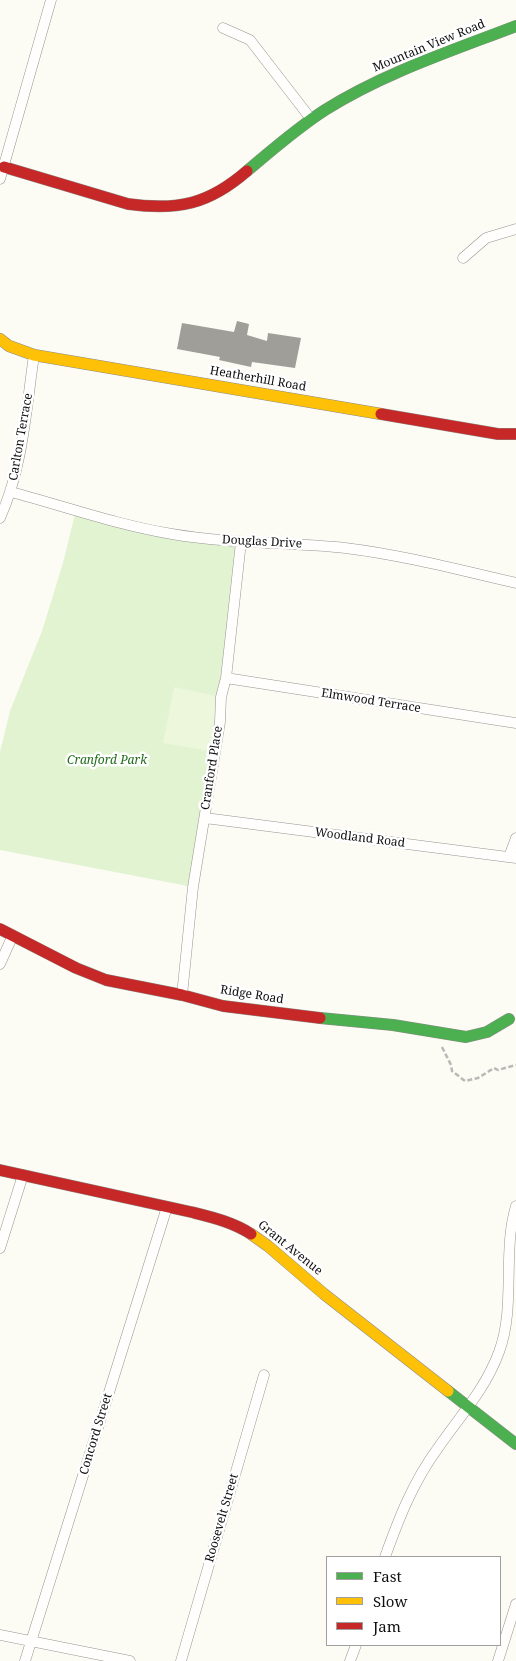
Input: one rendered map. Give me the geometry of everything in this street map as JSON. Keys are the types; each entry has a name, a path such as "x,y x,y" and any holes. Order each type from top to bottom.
{"street":[{"path":"0,180 51,0"},
{"name":"Mountain View Road","path":"4,167 128,204 149,207 187,204 205,199 231,186 294,131 370,85 399,71 516,26"},
{"path":"222,28 250,40 311,120"},
{"path":"463,258 486,238 516,228"},
{"name":"Heatherhill Road","path":"0,339 9,346 34,355 498,434 516,434"},
{"name":"Carlton Terrace","path":"0,518 11,492 19,459 34,355"},
{"name":"Douglas Drive","path":"11,492 134,526 172,534 241,542 298,544 374,552 516,583"},
{"name":"Cranford Place","path":"182,995 194,887 220,722 221,697 226,678 241,542"},
{"name":"Elmwood Terrace","path":"226,678 516,723"},
{"name":"Woodland Road","path":"204,818 512,857"},
{"path":"512,857 516,838"},
{"name":"Ridge Road","path":"0,929 76,968 106,980 182,995 223,1006 348,1022 393,1025 466,1037 487,1032 508,1019"},
{"path":"0,964 13,935"},
{"name":"Grant Avenue","path":"0,1170 218,1219 245,1230 268,1246 324,1294 516,1444"},
{"path":"0,1248 23,1175"},
{"path":"385,1556 402,1508 438,1448 469,1408 499,1353 506,1331 512,1227 516,1206"},
{"name":"Concord Street","path":"25,1661 167,1207"},
{"name":"Roosevelt Street","path":"180,1661 264,1375"},
{"path":"498,1661 516,1604"},
{"path":"0,1634 130,1661"},
{"path":"350,1661 356,1646"}],"path":[{"path":"441,1032 440,1042 452,1071 464,1081 478,1078 494,1068 498,1070 516,1065"}],"green space":[{"name":"Cranford Park","path":"76,510 172,534 241,542 193,887 0,850 0,752 10,711 42,631 63,563"},
{"path":"174,687 221,697 215,752 163,743"}],"building":[{"path":"237,321 249,324 247,335 267,341 268,333 301,338 295,368 252,362 251,367 219,360 220,357 177,349 182,323 234,332"}],"traffic: fast":[{"path":"247,171 305,124 347,97 394,74 516,26"},
{"path":"320,1018 393,1025 466,1037 487,1032 509,1019"},
{"path":"448,1391 516,1444"}],"traffic: slow":[{"path":"0,339 9,346 34,355 381,414"},
{"path":"251,1234 448,1391"}],"traffic: jam":[{"path":"4,167 128,204 146,206 178,205 206,198 247,171"},
{"path":"381,414 498,434 516,434"},
{"path":"0,929 76,968 106,980 182,995 223,1006 320,1018"},
{"path":"0,1170 199,1214 229,1223 251,1234"}]}
